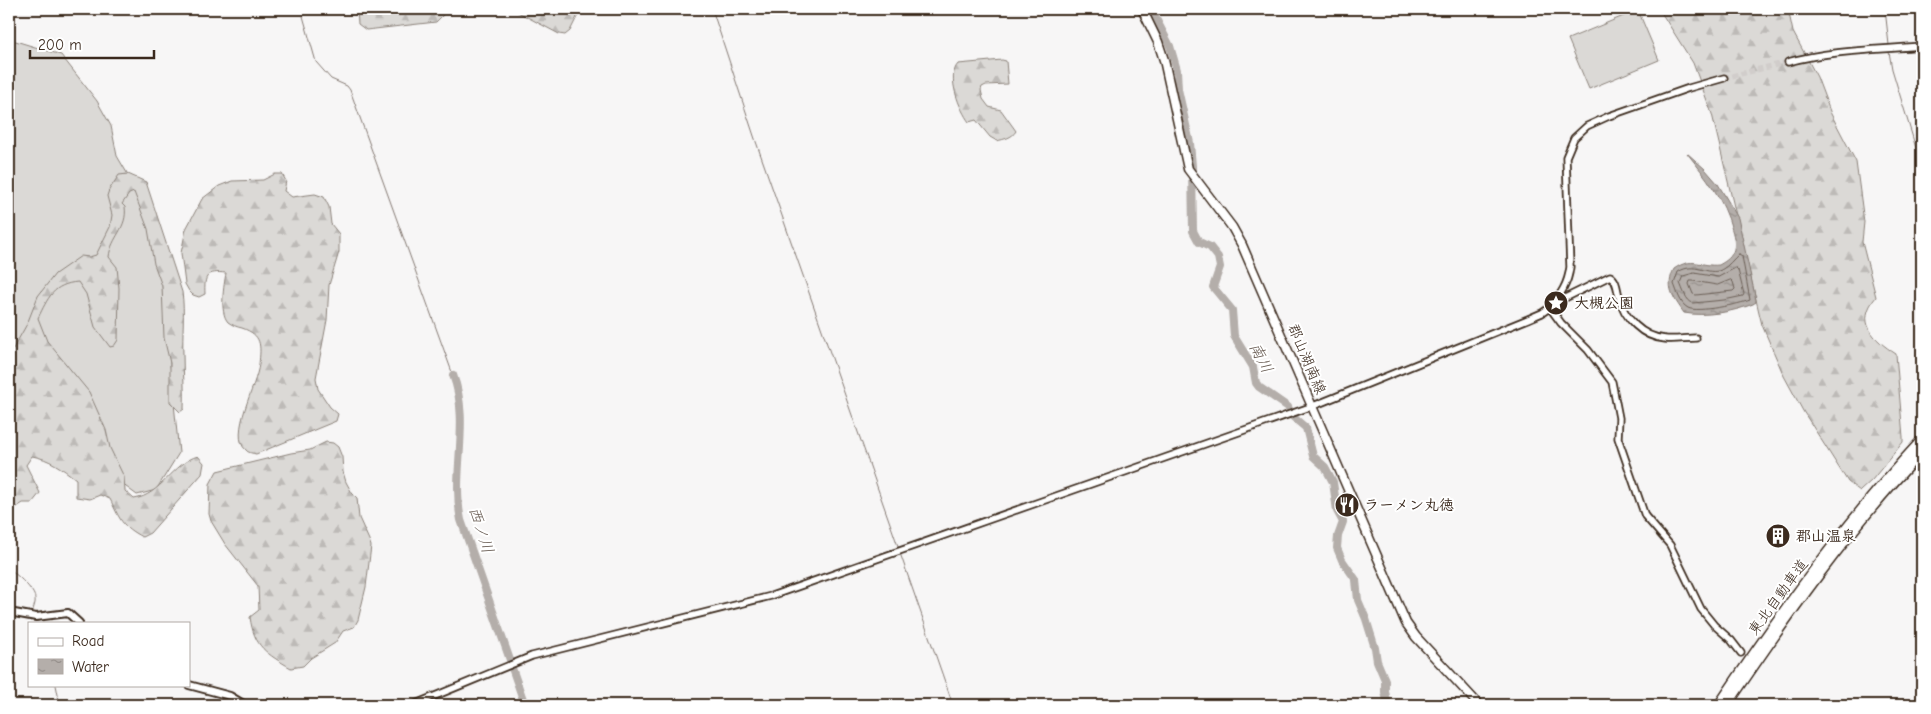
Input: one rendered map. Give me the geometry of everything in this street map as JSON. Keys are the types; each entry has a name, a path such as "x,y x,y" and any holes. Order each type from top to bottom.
{"highway":[{"name":"東北自動車道","path":"1719,705 1818,565 1882,485 1922,440"},
{"name":"東北自動車道","path":"1727,705 1823,570 1872,508 1922,450"}],"main road":[{"name":"郡山湖南線","path":"1142,9 1158,42 1164,60 1188,169 1232,226 1242,245 1406,622 1416,637 1479,705"},
{"path":"9,612 36,617 68,613 78,622"},
{"path":"190,685 230,696 245,705"}],"street":[{"path":"1788,62 1814,55 1922,46"},
{"path":"1550,308 1563,292 1568,280 1570,267 1566,157 1574,138 1587,126 1609,116 1724,78"},
{"path":"413,705 532,656 771,596 1313,406 1528,319 1561,300 1610,276 1615,280 1625,314 1641,329 1655,337 1665,339 1696,338"},
{"path":"1550,308 1561,323 1588,350 1612,382 1619,418 1618,438 1644,516 1670,545 1701,609 1714,625 1731,640 1741,654"}],"green space":[{"path":"357,9 446,9 436,22 366,30 358,24"},
{"path":"514,9 581,9 570,31 565,35 559,34"},
{"path":"1659,9 1788,9 1793,32 1817,77 1831,114 1856,162 1864,222 1862,242 1876,297 1867,314 1867,322 1874,336 1896,354 1903,437 1903,442 1872,480 1860,491 1848,482 1803,411 1784,376 1762,325 1712,114 1693,63"},
{"path":"1638,10 1659,60 1589,89 1568,39"},
{"path":"9,39 61,55 97,101 111,126 117,156 140,195 157,235 179,453 156,490 137,495 118,481 9,378"},
{"path":"1006,61 1008,84 986,85 981,90 983,99 989,107 1001,110 1016,131 1010,137 997,141 990,137 976,120 969,122 958,102 953,77 958,64"},
{"path":"128,174 146,182 182,292 184,409 180,412 170,402 170,363 164,338 162,286 154,264 148,229 134,192 129,194 122,204 125,207 124,221 110,250 109,257 117,267 119,288 118,340 114,346 110,347 95,327 86,294 78,282 70,283 52,293 38,318 47,341 89,392 106,430 110,448 124,477 125,491 134,499 152,492 189,460 198,456 204,463 202,474 150,533 142,537 125,525 110,499 100,495 90,499 76,497 76,479 50,462 38,457 32,456 26,465 40,493 32,503 23,503 9,512 9,356 27,324 38,296 55,274 81,256 89,257 96,255 110,227 112,215 107,196 109,190 119,175"},
{"path":"275,174 282,174 286,181 284,191 292,197 315,194 324,197 329,207 331,224 339,234 339,252 329,285 327,320 316,378 318,389 330,407 338,414 336,421 256,454 246,450 241,443 240,433 245,409 259,364 259,342 257,337 249,331 231,324 225,318 223,298 226,273 215,273 208,276 205,282 205,294 199,297 193,295 185,284 181,253 186,229 202,199 219,186 232,181 263,180"},
{"path":"326,442 333,443 338,447 342,457 346,482 357,498 359,518 371,546 366,587 358,620 354,627 343,631 335,643 311,658 303,666 291,668 269,654 258,643 250,617 259,610 258,586 225,544 211,521 209,514 210,484 217,471 310,450"}],"water":[{"path":"1687,153 1718,184 1738,218 1756,300 1753,304 1719,313 1692,314 1684,313 1674,297 1670,281 1674,269 1686,263 1719,265 1730,257 1734,247 1729,219 1719,198"}],"waterway":[{"path":"312,9 303,16 316,62 331,79 347,86 350,90 453,375"},
{"path":"712,9 754,136 899,549"},
{"name":"南川","path":"1151,9 1170,46 1177,70 1178,89 1190,143 1193,231 1199,242 1210,247 1218,257 1220,267 1213,287 1232,310 1234,336 1253,367 1256,383 1288,407 1293,417 1306,428 1313,456 1325,467 1333,482 1337,511 1343,522 1338,536 1337,548 1342,560 1356,580 1358,600 1366,619 1377,661 1385,680 1388,705"},
{"path":"1885,9 1889,45"},
{"path":"1889,52 1892,69 1922,168"},
{"name":"西ノ川","path":"453,375 458,393 461,429 458,484 461,520 510,660"},
{"path":"900,553 953,705"},
{"path":"9,569 25,582 32,591 35,599 32,614"},
{"name":"西ノ川","path":"512,668 525,705"},
{"path":"56,686 60,705"}],"tunnel":[{"path":"1724,78 1788,62"}],"place":[{"name":"大槻公園","path":"1556,303"},
{"name":"ラーメン丸徳","path":"1347,505"},
{"name":"郡山温泉","path":"1778,536"}]}
